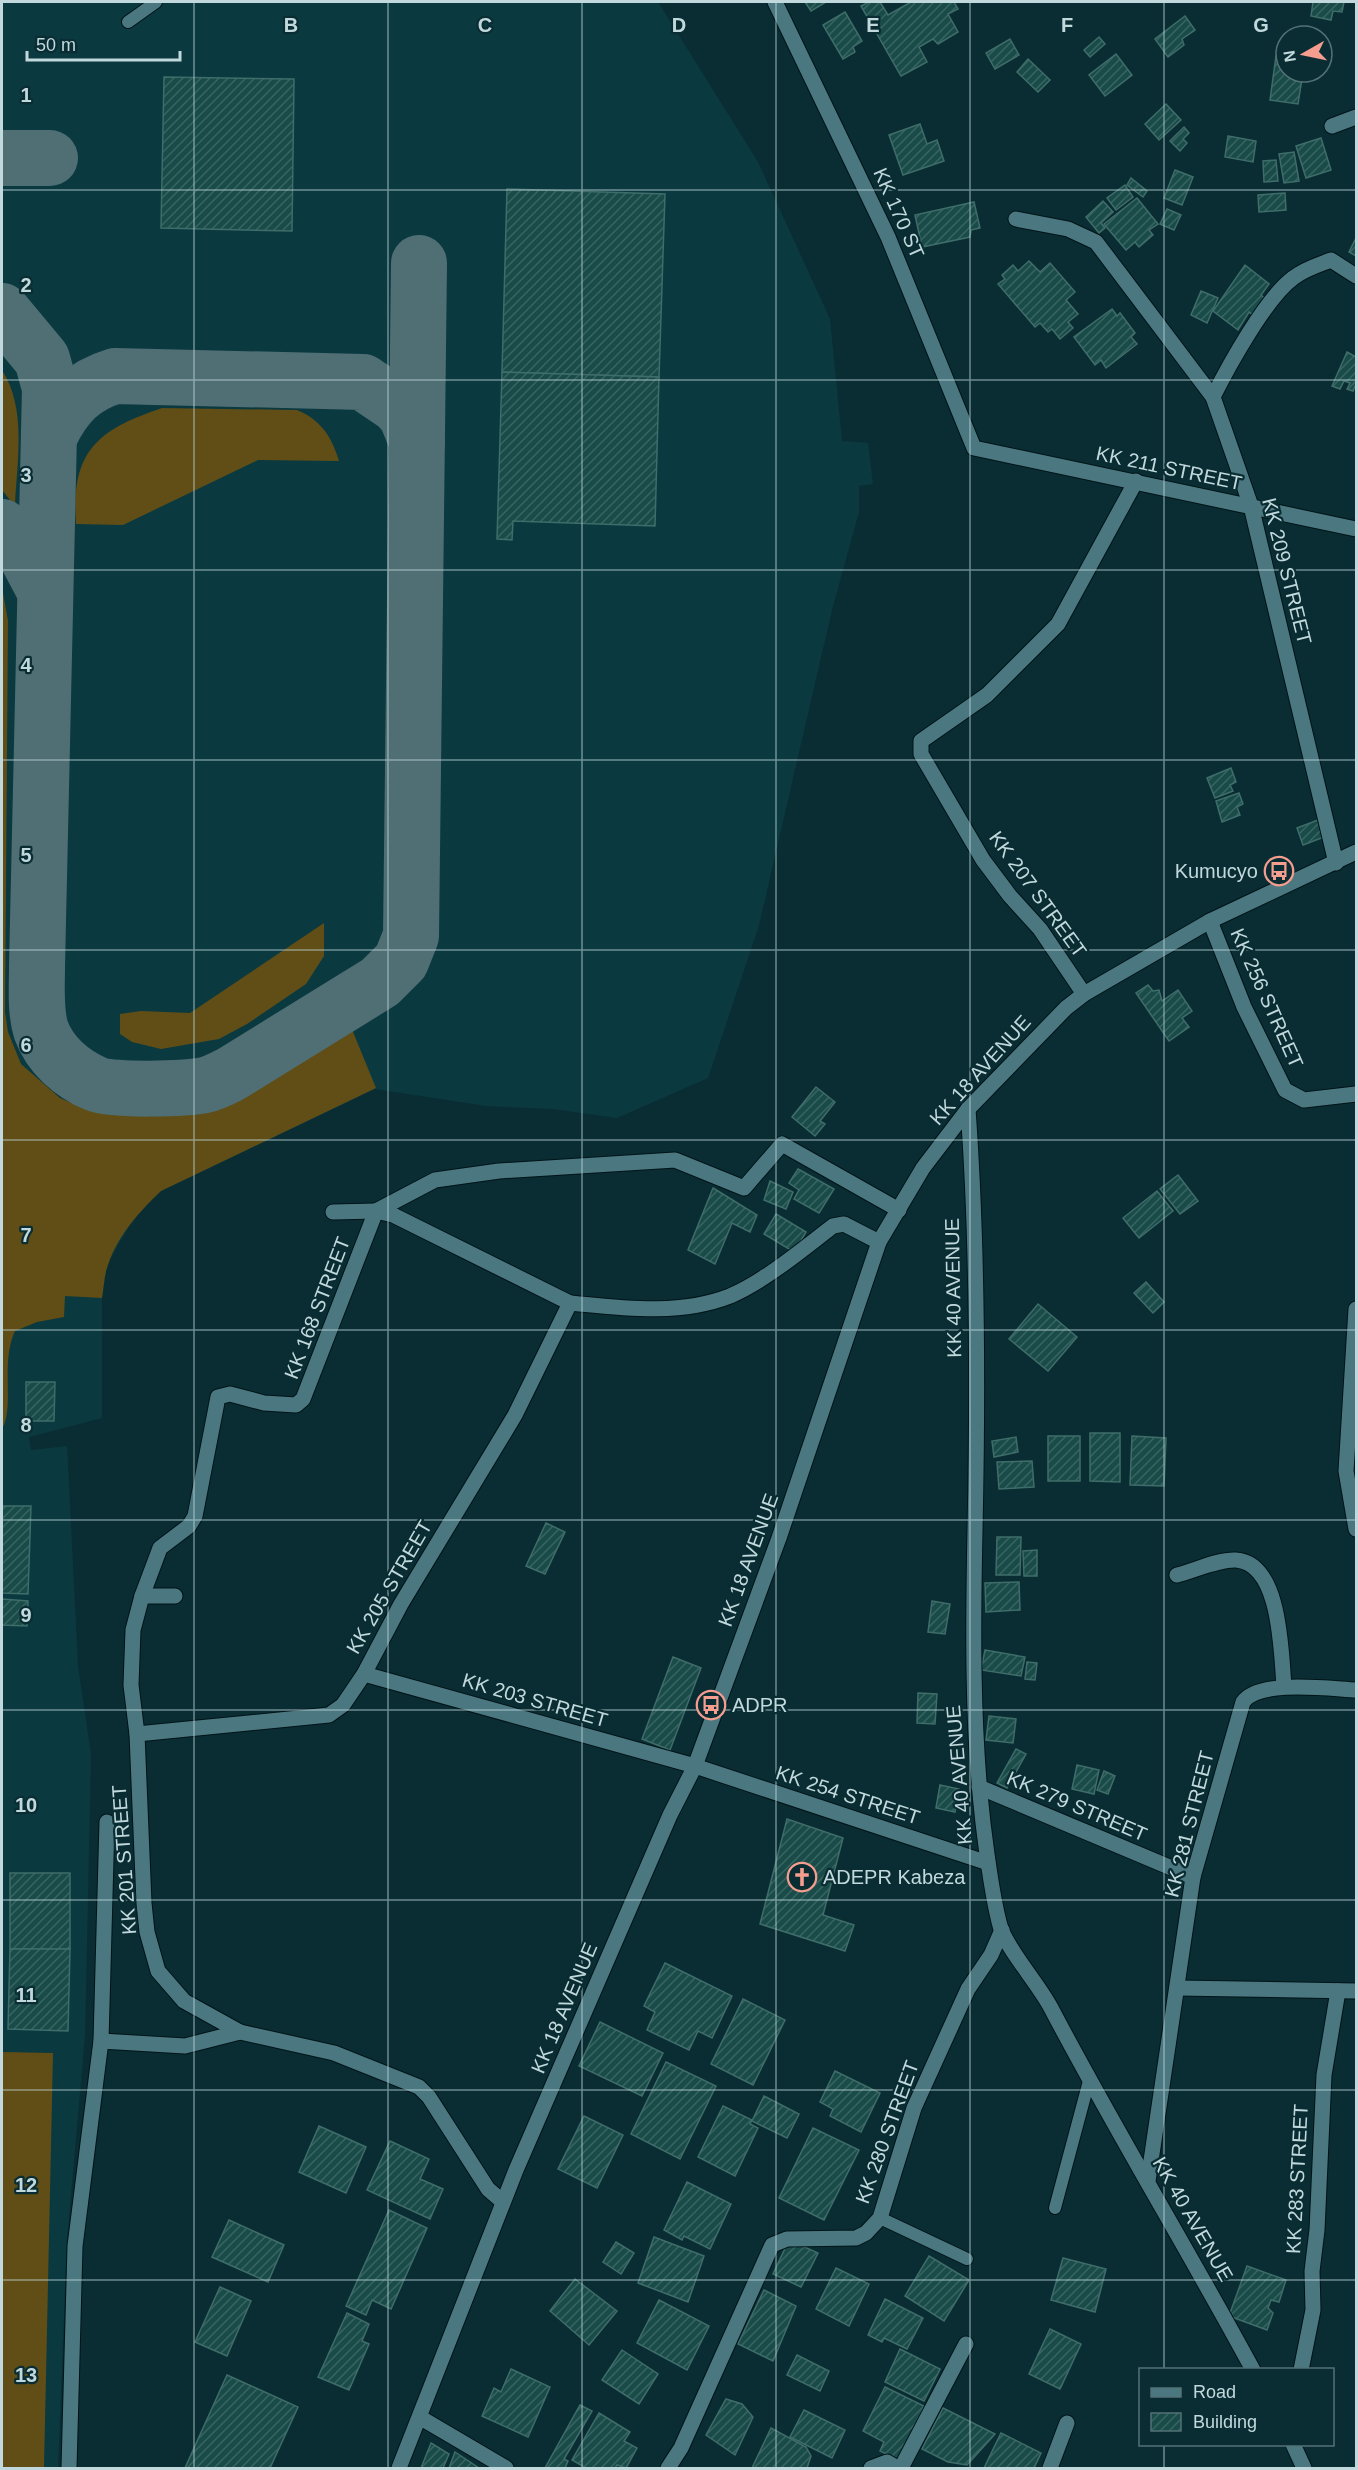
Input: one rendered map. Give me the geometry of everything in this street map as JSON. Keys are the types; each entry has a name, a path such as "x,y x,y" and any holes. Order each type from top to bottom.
{"street":[{"name":"KK 170 ST","path":"775,2 888,237 974,448"},
{"path":"1332,126 1356,117"},
{"name":"KK 209 STREET","path":"1016,219 1068,229 1096,242 1213,397 1251,506 1336,863"},
{"path":"1213,397 1232,360 1277,294 1293,278 1314,266 1331,260 1356,276"},
{"name":"KK 211 STREET","path":"974,448 1356,529"},
{"name":"KK 207 STREET","path":"1084,994 1040,929 1010,896 983,860 921,754 921,741 987,695 1058,624 1136,481"},
{"name":"KK 18 AVENUE","path":"399,2469 421,2418 503,2202 670,1815 695,1766 779,1538 879,1242 923,1168 968,1109 1066,1008 1084,994 1210,921 1356,852"},
{"name":"KK 256 STREET","path":"1210,921 1244,1007 1285,1090 1304,1100 1356,1094"},
{"name":"KK 40 AVENUE","path":"968,1109 973,1173 976,1482 972,1664 979,1787 988,1863 1002,1930 1045,1997 1089,2080 1252,2368"},
{"path":"376,1211 435,1180 499,1172 664,1161 675,1161 744,1188 783,1143 899,1210"},
{"path":"333,1212 376,1211 410,1222 570,1303 645,1310 705,1303 748,1286 833,1226 844,1224 879,1242"},
{"name":"KK 168 STREET","path":"142,1596 160,1548 189,1526 195,1516 218,1397 230,1394 264,1403 296,1405 303,1399 376,1211"},
{"name":"KK 205 STREET","path":"137,1734 329,1715 343,1705 364,1674 401,1604 515,1415 570,1303"},
{"path":"1356,1309 1351,1473 1356,1529"},
{"path":"1177,1575 1234,1560 1251,1563 1266,1581 1280,1627 1284,1686"},
{"path":"142,1596 175,1596"},
{"name":"KK 201 STREET","path":"142,1596 133,1630 131,1685 137,1734 144,1903 147,1932 158,1971 184,2001 240,2032 334,2053 419,2087 429,2097 488,2189 503,2202"},
{"name":"KK 203 STREET","path":"364,1674 695,1766"},
{"name":"KK 281 STREET","path":"1148,2181 1193,1877 1243,1702 1247,1696 1284,1686 1356,1690"},
{"name":"KK 254 STREET","path":"695,1766 988,1863"},
{"name":"KK 279 STREET","path":"979,1787 1193,1877"},
{"path":"69,2469 75,2246 101,2042 107,1822"},
{"name":"KK 280 STREET","path":"668,2469 681,2448 772,2245 787,2239 856,2238 866,2233 879,2218 914,2108 968,1989 991,1955 1002,1930"},
{"path":"1178,1988 1356,1991"},
{"name":"KK 283 STREET","path":"1301,2368 1313,2310 1312,2271 1317,2230 1324,2075 1338,1991"},
{"path":"101,2042 185,2046 240,2032"},
{"path":"871,2469 887,2462 899,2469 966,2344"},
{"path":"421,2418 506,2469"},
{"path":"1050,2469 1067,2423"},
{"path":"1293,2446 1304,2469"}],"lane":[{"path":"128,22 156,2"},
{"path":"1055,2208 1089,2080"},
{"path":"879,2218 967,2259"}],"shaded area":[{"path":"2,2 658,2 758,162 830,319 842,441 868,443 873,484 859,486 859,512 832,610 759,925 708,1078 617,1118 553,1109 486,1106 375,1089 161,1191 136,1214 107,1265 102,1298 102,1418 29,1437 31,1450 67,1446 78,1666 91,1755 85,2035 67,2241 58,2468 2,2468"},
{"path":"2,370 10,385 18,418 15,506 2,490"},
{"path":"162,408 297,410 313,419 324,430 333,444 339,461 258,460 123,525 76,524 78,478 84,461 93,447 120,425"},
{"path":"2,587 8,621 5,1012 8,1032 21,1064 60,1098 86,1109 201,1113 224,1103 351,1027 376,1088 161,1191 137,1216 117,1244 107,1269 102,1298 65,1296 64,1317 37,1322 15,1331 8,1357 7,1408 2,1429"},
{"path":"324,923 324,956 306,984 247,1024 219,1039 161,1049 132,1042 120,1034 120,1014 141,1011 190,1013"},
{"path":"2,2052 53,2053 44,2468 2,2468"}],"building":[{"path":"805,2 826,2 811,11"},
{"path":"869,2 880,2 888,15 911,2 954,2 958,9 948,14 958,32 938,44 933,39 919,47 927,62 901,76 861,6"},
{"path":"1313,2 1344,2 1342,12 1333,11 1331,20 1311,16"},
{"path":"845,12 862,41 853,47 855,52 843,59 823,25"},
{"path":"1185,16 1195,30 1182,39 1184,45 1168,57 1155,39"},
{"path":"1099,37 1105,44 1090,57 1084,50"},
{"path":"1010,39 1019,55 995,69 986,53"},
{"path":"1116,54 1132,75 1105,96 1089,75"},
{"path":"1028,59 1050,80 1038,92 1017,72"},
{"path":"1274,71 1274,84 1301,84 1298,104 1270,100"},
{"path":"164,77 294,79 292,231 161,228"},
{"path":"1166,104 1181,120 1159,140 1145,124"},
{"path":"920,124 927,144 937,140 944,161 903,175 889,135"},
{"path":"1184,127 1189,133 1183,139 1187,143 1180,151 1170,141"},
{"path":"1228,136 1256,141 1253,162 1225,157"},
{"path":"1321,138 1331,170 1306,178 1296,146"},
{"path":"1294,152 1299,181 1284,183 1279,154"},
{"path":"1276,160 1278,181 1264,182 1263,161"},
{"path":"1175,170 1193,177 1182,205 1164,198"},
{"path":"1131,178 1147,191 1143,197 1127,185"},
{"path":"1125,185 1133,197 1116,210 1107,198"},
{"path":"507,189 665,194 659,377 502,372"},
{"path":"1285,193 1286,210 1259,212 1258,195"},
{"path":"1137,198 1158,224 1149,230 1153,235 1139,247 1135,242 1126,250 1104,224"},
{"path":"1103,201 1113,212 1101,223 1105,228 1099,233 1086,217"},
{"path":"974,202 980,228 971,230 970,237 922,247 915,215"},
{"path":"1167,209 1181,215 1174,230 1160,224"},
{"path":"1356,238 1356,256 1349,252"},
{"path":"1029,261 1040,272 1050,263 1075,292 1066,300 1078,314 1068,322 1073,328 1060,339 1052,329 1048,332 1040,323 1035,327 998,284 1005,279 1002,275 1013,265 1018,271"},
{"path":"1245,265 1269,284 1261,295 1267,301 1255,317 1249,312 1238,330 1213,311"},
{"path":"1201,291 1218,298 1207,323 1191,315"},
{"path":"1112,309 1117,316 1120,313 1135,333 1131,337 1137,344 1106,368 1101,360 1095,365 1074,337"},
{"path":"1347,352 1356,357 1356,384 1353,391 1347,389 1350,383 1344,381 1340,389 1332,386"},
{"path":"502,372 659,377 655,526 513,521 512,540 497,539"},
{"path":"1231,768 1236,782 1230,785 1233,791 1215,798 1207,778"},
{"path":"1239,793 1243,804 1237,807 1240,815 1222,822 1216,801"},
{"path":"1318,820 1324,837 1303,845 1297,828"},
{"path":"1148,985 1153,991 1159,990 1162,1001 1178,990 1192,1011 1182,1018 1189,1027 1169,1041 1136,993"},
{"path":"816,1087 835,1102 820,1121 825,1124 815,1136 792,1117"},
{"path":"798,1169 834,1189 819,1213 794,1199 799,1190 789,1183"},
{"path":"1178,1175 1198,1201 1180,1214 1160,1189"},
{"path":"770,1181 793,1192 786,1209 764,1200"},
{"path":"713,1188 757,1215 750,1232 732,1223 715,1264 688,1250"},
{"path":"1157,1191 1173,1211 1139,1238 1123,1218"},
{"path":"776,1214 806,1232 794,1252 764,1234"},
{"path":"1146,1282 1164,1302 1153,1313 1134,1293"},
{"path":"1038,1304 1077,1337 1048,1371 1009,1339"},
{"path":"26,1382 55,1382 54,1421 26,1421"},
{"path":"1090,1433 1120,1433 1120,1482 1090,1481"},
{"path":"1048,1436 1080,1436 1080,1481 1048,1481"},
{"path":"1132,1436 1166,1438 1164,1486 1130,1485"},
{"path":"1016,1437 1018,1452 994,1457 992,1441"},
{"path":"1032,1461 1034,1487 999,1489 997,1462"},
{"path":"2,1506 31,1506 28,1594 2,1593"},
{"path":"546,1523 565,1532 545,1574 526,1566"},
{"path":"997,1537 1021,1537 1020,1575 996,1575"},
{"path":"1037,1550 1037,1576 1024,1576 1023,1551"},
{"path":"1019,1582 1020,1610 986,1612 985,1583"},
{"path":"2,1599 28,1601 27,1626 2,1625"},
{"path":"932,1601 950,1604 945,1634 928,1632"},
{"path":"985,1650 1025,1657 1021,1676 981,1670"},
{"path":"673,1657 701,1668 670,1750 642,1739"},
{"path":"1027,1662 1037,1663 1035,1680 1025,1679"},
{"path":"918,1693 937,1694 935,1724 917,1723"},
{"path":"989,1716 1016,1719 1013,1743 986,1740"},
{"path":"1016,1749 1026,1754 1007,1788 997,1783"},
{"path":"1077,1765 1099,1770 1094,1794 1072,1789"},
{"path":"1104,1771 1115,1776 1108,1794 1097,1790"},
{"path":"940,1785 959,1789 955,1812 936,1808"},
{"name":"ADEPR Kabeza","path":"787,1819 843,1838 823,1915 854,1925 845,1951 760,1924"},
{"path":"10,1873 70,1873 70,1949 10,1949"},
{"path":"10,1949 70,1949 68,2031 8,2029"},
{"path":"665,1963 732,1996 712,2038 698,2031 689,2050 647,2030 655,2012 644,2006"},
{"path":"743,1999 785,2020 753,2085 711,2064"},
{"path":"600,2022 663,2053 642,2096 579,2066"},
{"path":"666,2062 716,2086 680,2159 631,2134"},
{"path":"835,2071 880,2093 861,2132 830,2116 833,2109 820,2102"},
{"path":"764,2096 799,2114 787,2138 752,2121"},
{"path":"723,2106 752,2120 750,2124 758,2128 735,2176 698,2157"},
{"path":"584,2116 623,2135 597,2188 558,2169"},
{"path":"319,2126 366,2147 346,2193 299,2172"},
{"path":"813,2128 859,2150 824,2220 779,2198"},
{"path":"390,2141 429,2159 420,2179 443,2189 430,2219 367,2190"},
{"path":"687,2182 731,2204 710,2249 684,2236 682,2240 664,2230"},
{"path":"389,2210 427,2228 391,2309 372,2300 366,2315 346,2306"},
{"path":"229,2220 284,2245 268,2282 212,2257"},
{"path":"654,2237 704,2256 688,2302 638,2283"},
{"path":"789,2240 818,2253 801,2287 773,2274"},
{"path":"616,2242 634,2253 621,2274 603,2262"},
{"path":"929,2256 969,2280 944,2321 905,2296"},
{"path":"1063,2258 1106,2269 1095,2312 1051,2300"},
{"path":"1247,2266 1286,2280 1279,2302 1271,2300 1268,2308 1273,2313 1267,2330 1229,2316"},
{"path":"836,2268 869,2284 849,2326 816,2309"},
{"path":"575,2279 617,2311 589,2345 550,2311"},
{"path":"220,2287 251,2301 227,2356 195,2342"},
{"path":"764,2290 796,2306 773,2361 738,2344"},
{"path":"885,2299 923,2318 907,2349 884,2338 882,2342 868,2335"},
{"path":"659,2300 709,2326 687,2370 637,2343"},
{"path":"347,2313 369,2324 362,2341 369,2344 349,2390 318,2377"},
{"path":"1050,2329 1081,2344 1060,2389 1029,2374"},
{"path":"900,2349 940,2369 924,2401 885,2382"},
{"path":"622,2350 658,2374 639,2404 602,2380"},
{"path":"797,2355 829,2371 820,2391 787,2375"},
{"path":"511,2369 550,2387 528,2437 482,2416 494,2388 501,2392"},
{"path":"227,2375 298,2407 270,2468 185,2468"},
{"path":"885,2387 924,2406 898,2460 880,2451 884,2442 863,2431"},
{"path":"726,2399 742,2404 753,2417 735,2455 706,2435"},
{"path":"580,2405 592,2411 564,2459 568,2461 565,2468 545,2468"},
{"path":"943,2408 995,2434 967,2465 948,2462 922,2449"},
{"path":"804,2410 845,2430 832,2458 790,2437"},
{"path":"599,2413 630,2432 624,2441 637,2448 626,2468 617,2465 615,2468 586,2468 572,2460"},
{"path":"771,2428 806,2447 811,2456 807,2468 752,2468"},
{"path":"1001,2433 1041,2453 1034,2468 984,2468"},
{"path":"431,2443 449,2454 443,2468 421,2468"},
{"path":"455,2452 479,2468 449,2468"}],"taxiway":[{"path":"2,158 50,158"},
{"path":"2,311 42,359 50,388 37,966 39,1023 50,1048 63,1063 96,1084 133,1088 205,1085 231,1074 380,982 401,961 411,936 419,263"},
{"path":"50,435 68,405 93,385 115,376 363,382 397,405 406,415 417,442"},
{"path":"2,527 27,557 44,589"}],"place":[{"name":"Kumucyo","path":"1279,871"},
{"name":"ADPR","path":"711,1705"},
{"name":"ADEPR Kabeza","path":"802,1877"}]}
